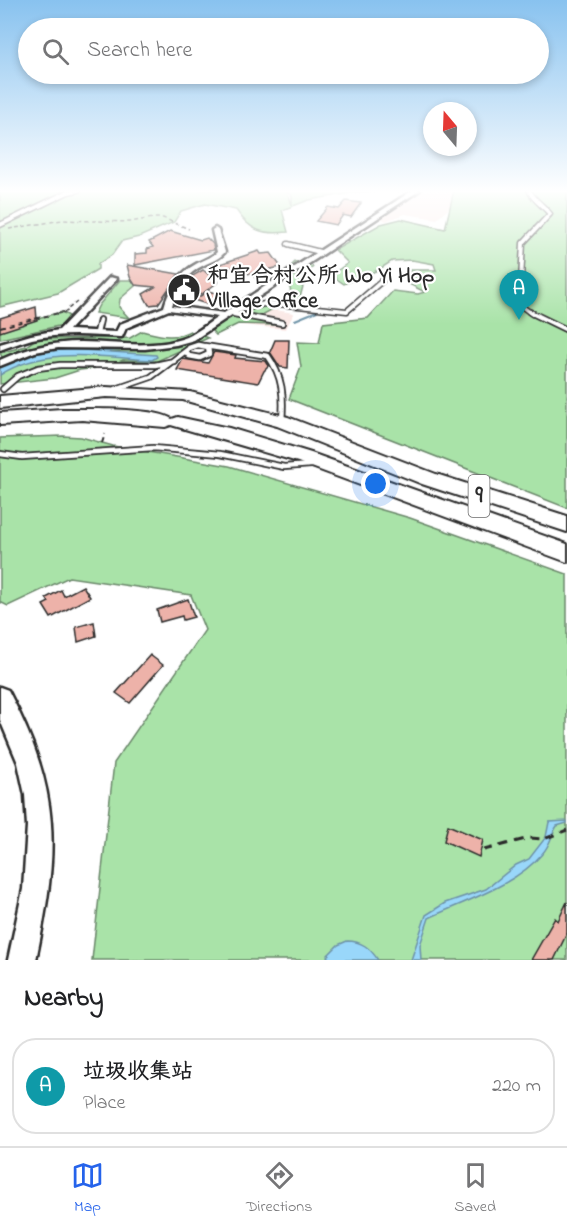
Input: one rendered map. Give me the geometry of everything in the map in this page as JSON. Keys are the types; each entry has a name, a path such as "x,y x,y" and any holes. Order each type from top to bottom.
{"highway":[{"name":"9","path":"4,406 106,392 184,397 282,421 419,475 567,524"},
{"name":"9","path":"4,406 45,415 101,415 171,422 237,437 323,463 434,502 567,553"}],"main road":[{"path":"0,697 27,752 38,794 39,862 36,892 22,960"}],"street":[{"path":"168,308 173,292 182,278 196,267 217,258 222,252 217,235"},
{"path":"0,363 25,353 60,345 147,348 188,346 228,313 348,235"},
{"path":"63,331 113,279"},
{"path":"119,347 119,335 123,326 168,308 228,313"},
{"path":"0,347 63,331 119,335"}],"lane":[{"path":"531,235 523,243 524,270 520,299 524,308 533,315 567,330"},
{"path":"288,244 321,252"},
{"path":"228,313 268,303 347,311 382,281"},
{"path":"228,313 282,323"},
{"path":"525,319 533,315"},
{"path":"97,333 100,320"},
{"path":"188,346 187,354 192,358 204,357 210,351 206,345"},
{"path":"106,392 152,377 174,361 188,346 206,345 268,356 278,369 284,387 282,421"},
{"path":"4,406 21,375 52,367 84,364 151,366 174,361"},
{"path":"0,454 22,457 102,450 167,448 220,454 284,467 323,463"}],"path":[{"path":"0,327 63,313 81,306"},
{"path":"102,450 105,434"},
{"path":"484,850 529,838 544,839 567,830"}],"shaded area":[{"path":"262,308 294,313 286,329 228,324 243,312"}],"green space":[{"path":"0,235 144,235 122,241 112,255 98,264 98,269 58,293 0,307"},
{"path":"362,235 567,235 567,508 289,399 301,367 297,342 319,343 323,323 368,318 393,291 418,294 425,292 409,284 410,270 436,270 434,264 412,260 392,261 378,270 344,284 331,275 348,263 335,250"},
{"path":"295,262 313,267 306,275 298,305 288,301 286,295 291,291 287,281 299,270 290,267"},
{"path":"120,280 142,280 120,299 119,307 129,318 95,313 99,305"},
{"path":"268,305 273,309 260,316 273,320 275,325 238,324 216,335 209,328 234,312 239,314"},
{"path":"62,312 69,316 63,325 0,339 0,327"},
{"path":"142,331 172,336 190,331 208,338 157,361 123,360 107,367 80,370 55,378 0,384 0,370 45,352 78,348 120,351 126,344 73,341 3,359 0,353 26,346 36,339 130,338"},
{"path":"81,437 113,446 229,466 410,518 567,574 567,960 92,960 114,763 205,630 191,595 69,577 8,606 0,602 0,438"}],"water":[{"path":"68,349 156,355 157,357 152,360 94,356 55,357 17,366 0,375 0,368 38,353"},
{"path":"567,821 557,826 545,850 518,875 429,918 420,945 421,960 411,960 426,915 445,903 486,889 516,865 529,859 546,837 549,822"},
{"path":"347,941 365,946 378,960 330,960 327,956 338,945"}],"building":[{"path":"163,235 183,235 201,240 207,238 213,244 214,250 135,265 135,254 147,253 147,249 153,247 149,242"},
{"path":"259,251 261,254 271,253 281,267 261,271 266,277 256,279 252,273 246,274 241,266 222,269 220,264"},
{"path":"127,265 179,274 158,304 149,305 143,294 155,287 135,285"},
{"path":"203,270 218,282 202,294 179,292 189,278"},
{"path":"208,291 223,295 212,306 194,300"},
{"path":"36,307 37,320 0,332 0,318"},
{"path":"275,340 289,340 288,368 280,367 270,352"},
{"path":"214,352 236,355 235,358 266,361 269,366 258,383 177,370 183,359 208,363"},
{"path":"83,586 90,597 51,618 43,605 49,602 46,598 61,590 64,596"},
{"path":"188,599 194,617 183,620 182,616 160,622 157,610"},
{"path":"94,622 96,636 78,642 76,627"},
{"path":"150,655 163,665 130,703 116,693"},
{"path":"448,825 483,840 479,857 444,841"},
{"path":"567,902 567,933 554,960 531,960 555,918 558,921"}],"waterway":[{"path":"295,320 317,311"}],"place":[{"name":"和宜合村公所 Wo Yi Hop Village Office","path":"184,290"},
{"name":"垃圾收集站","path":"519,320"}]}
